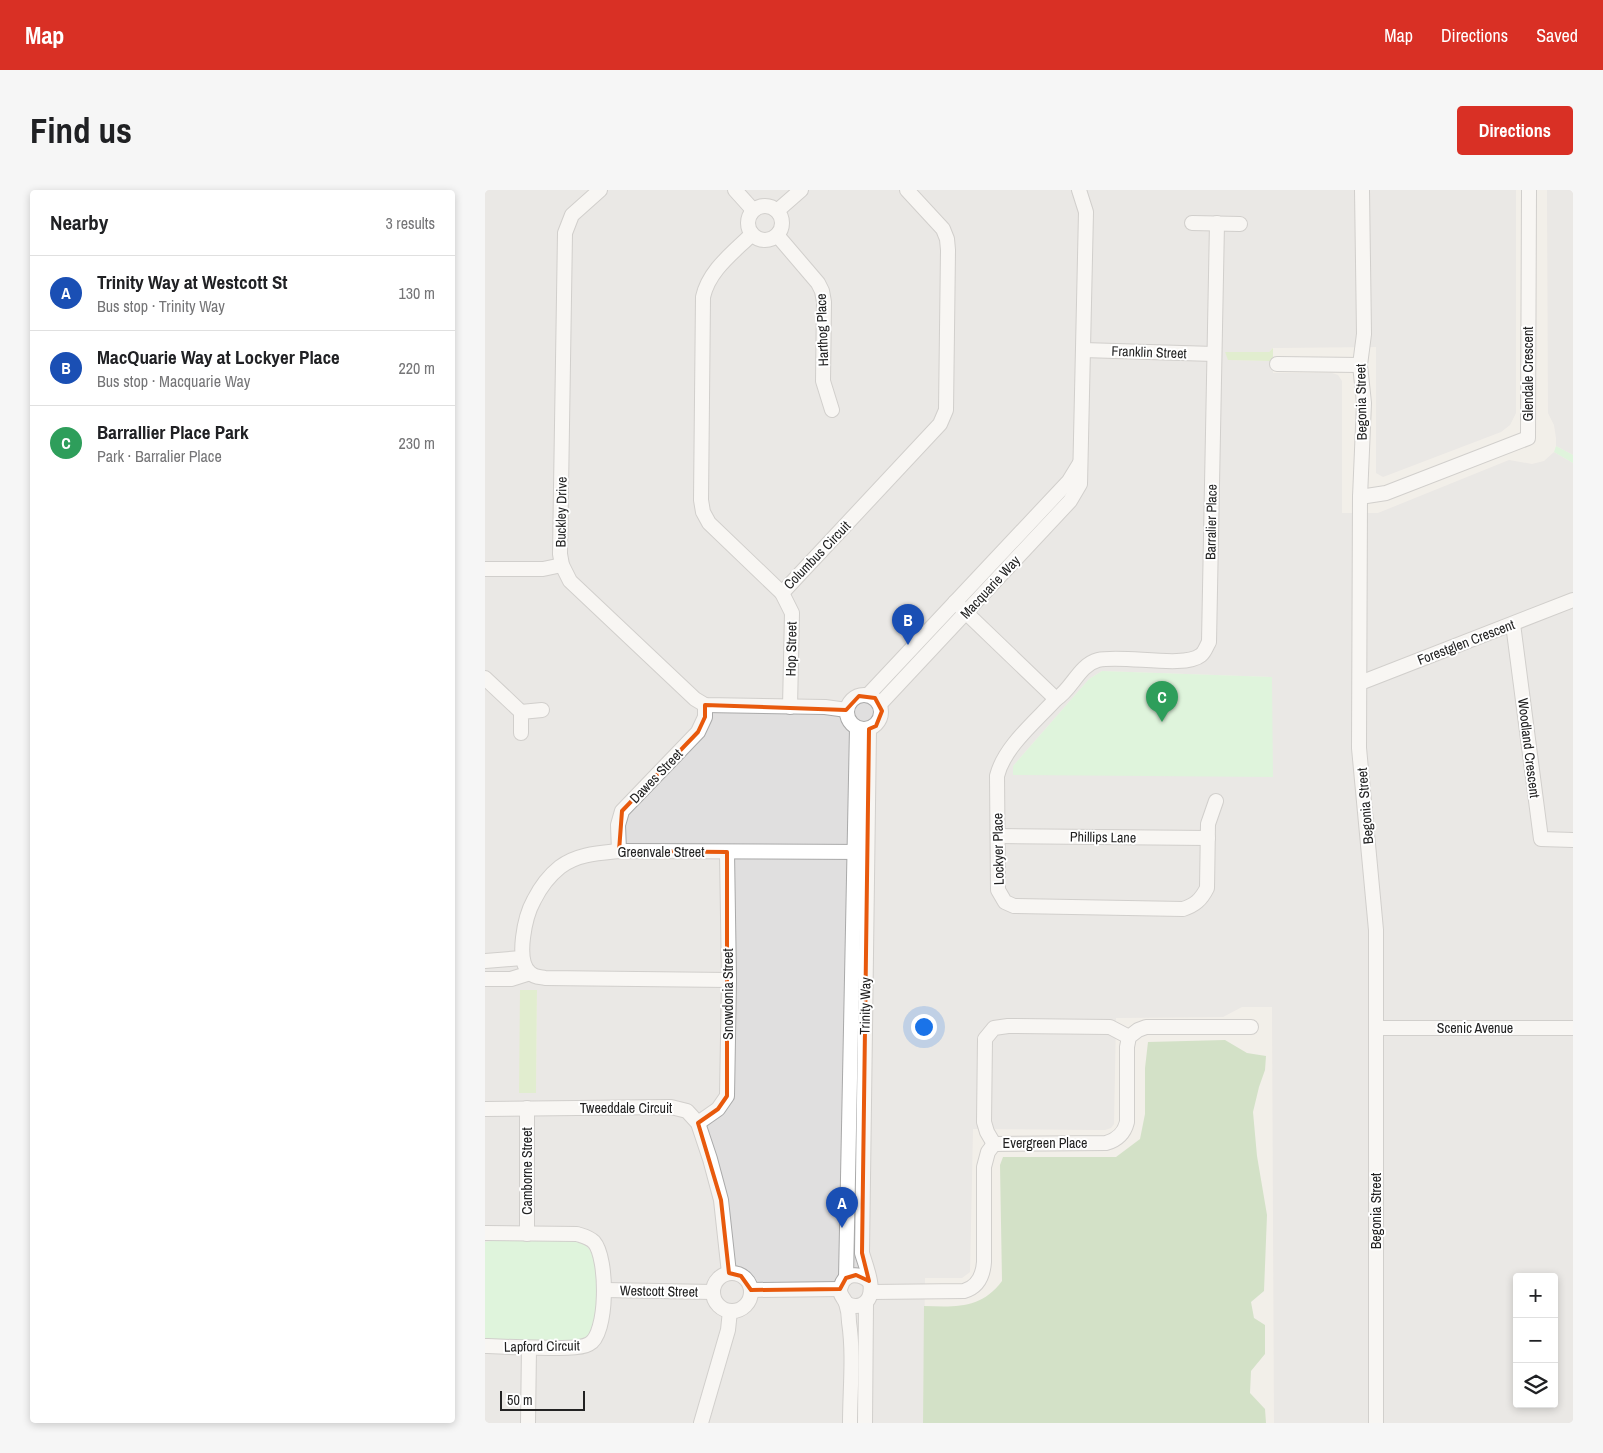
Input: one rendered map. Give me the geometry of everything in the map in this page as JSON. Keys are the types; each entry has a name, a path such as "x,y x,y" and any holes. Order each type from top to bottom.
{"street":[{"name":"Buckley Drive","path":"601,190 572,215 565,233 562,566 570,581 695,699 705,705"},
{"path":"735,190 753,210"},
{"path":"777,211 801,190"},
{"name":"Columbus Circuit","path":"752,234 711,275 705,286 703,297 701,500 703,512 709,523 783,593 943,418 946,400 947,239 943,229 907,190"},
{"name":"Macquarie Way","path":"874,700 966,612 1070,502 1080,484 1086,212 1079,190"},
{"name":"Begonia Street","path":"1363,190 1363,334 1360,365 1364,403 1360,497 1359,748 1376,930 1375,1423"},
{"name":"Glendale Crescent","path":"1360,497 1386,493 1528,438 1529,190"},
{"path":"763,206 777,211 782,220 780,231 777,235 767,240 752,234 748,219 753,210 763,206"},
{"path":"1192,223 1240,224"},
{"name":"Barralier Place","path":"1056,699 1064,694 1085,668 1095,661 1108,658 1187,661 1201,655 1209,642 1217,224"},
{"name":"Harthog Place","path":"777,235 818,282 822,291 824,302 823,381 833,410"},
{"name":"Franklin Street","path":"1083,350 1214,354"},
{"path":"1277,364 1360,365"},
{"name":"Macquarie Way","path":"874,700 955,602 1069,481 1081,460"},
{"path":"485,568 543,570 562,566"},
{"name":"Hop Street","path":"783,593 792,613 790,707"},
{"name":"Forestglen Crescent","path":"1359,683 1573,600"},
{"path":"955,602 1056,699"},
{"name":"Woodland Crescent","path":"1513,624 1541,840 1573,840"},
{"path":"485,678 521,712 521,733"},
{"path":"705,705 825,707 847,710 855,698 864,695 874,700 882,711 881,719 876,726 863,729"},
{"name":"Lockyer Place","path":"1056,699 1007,753 1000,764 997,776 998,890 1005,902 1013,906 1183,909 1194,905 1203,896 1207,888 1208,824 1216,801"},
{"name":"Dawes Street","path":"619,850 618,825 622,811 698,732 705,718 705,705"},
{"path":"521,712 542,710"},
{"name":"Trinity Way","path":"847,710 849,721 863,729 860,852 843,1284 841,1294 846,1303 850,1326 850,1423"},
{"name":"Phillips Lane","path":"998,836 1207,838"},
{"name":"Greenvale Street","path":"522,958 525,927 533,901 546,882 561,866 585,855 619,850 860,852"},
{"name":"Snowdonia Street","path":"698,1123 718,1109 727,1096 729,980 727,852"},
{"name":"Trinity Way","path":"860,852 862,1253 869,1292 865,1423"},
{"path":"485,961 522,958 529,973"},
{"path":"485,979 511,980 529,973 545,978 729,980"},
{"path":"994,1144 987,1132 984,1117 985,1039 994,1028 1008,1026 1110,1027 1129,1037 1146,1027 1251,1027"},
{"name":"Scenic Avenue","path":"1377,1028 1573,1028"},
{"name":"Evergreen Place","path":"869,1292 971,1290 977,1284 984,1270 984,1166 988,1152 994,1144 1106,1144 1116,1140 1125,1130 1127,1122 1127,1047 1129,1037"},
{"name":"Tweeddale Circuit","path":"485,1108 671,1107 687,1111 698,1123"},
{"name":"Camborne Street","path":"527,1108 527,1234"},
{"path":"698,1123 721,1200 729,1273"},
{"name":"Lapford Circuit","path":"485,1233 577,1234 587,1236 594,1242 600,1254 605,1290 597,1335 591,1344 579,1347 529,1348 485,1346"},
{"path":"729,1273 746,1279 751,1290 751,1296 745,1306 735,1311 720,1307 716,1303 713,1292 719,1278 729,1273"},
{"path":"751,1290 843,1284 856,1275 861,1275 869,1292 858,1306 846,1303"},
{"name":"Westcott Street","path":"605,1290 713,1292"},
{"path":"701,1423 726,1338 730,1311"},
{"path":"528,1423 529,1348"}],"highlighted area":[{"path":"859,696 875,698 882,711 876,726 869,729 862,1253 869,1281 856,1275 846,1278 840,1289 751,1290 741,1276 729,1273 721,1200 698,1123 718,1109 727,1096 727,852 619,851 622,811 698,732 705,717 705,705 846,710"}],"shaded area":[{"path":"485,190 1516,190 1516,413 1510,425 1501,432 1383,477 1376,473 1376,347 1273,348 1269,352 1225,352 1229,360 1269,361 1273,368 1273,373 1332,373 1338,375 1342,381 1342,513 1378,513 1509,460 1532,464 1544,461 1554,452 1573,463 1573,1423 1274,1423 1272,1007 1242,1007 1223,1017 1116,1018 1114,1124 1111,1128 1105,1130 973,1129 970,1272 962,1278 925,1278 923,1423 485,1423 485,1340 577,1241 497,1240 485,1242","holes":["1102,671 1272,678 1013,766 1089,679","537,990 536,1093 520,991"]},
{"path":"1547,190 1573,190 1573,455 1556,446 1554,425 1548,413"}],"green space":[{"path":"1273,348 1273,368 1269,361 1228,360 1225,352 1269,352"},
{"path":"1556,446 1573,455 1573,463 1554,452"},
{"path":"1102,671 1272,677 1273,777 1013,775 1013,766 1089,679"},
{"path":"520,990 537,990 536,1093 519,1093"},
{"path":"1225,1040 1247,1053 1266,1056 1265,1070 1253,1112 1257,1156 1267,1215 1264,1291 1251,1302 1254,1318 1265,1325 1265,1354 1251,1371 1250,1393 1265,1409 1266,1423 923,1423 924,1306 957,1306 977,1301 994,1290 1002,1281 1000,1165 1003,1157 1116,1157 1140,1139 1145,1114 1145,1068 1148,1042"},
{"path":"497,1240 577,1241 587,1247 592,1253 597,1274 596,1312 592,1330 588,1336 577,1342 485,1340 485,1242"}],"place":[{"name":"MacQuarie Way at Lockyer Place","path":"908,645"},
{"name":"Barrallier Place Park","path":"1162,722"},
{"name":"Trinity Way at Westcott St","path":"842,1228"}]}
